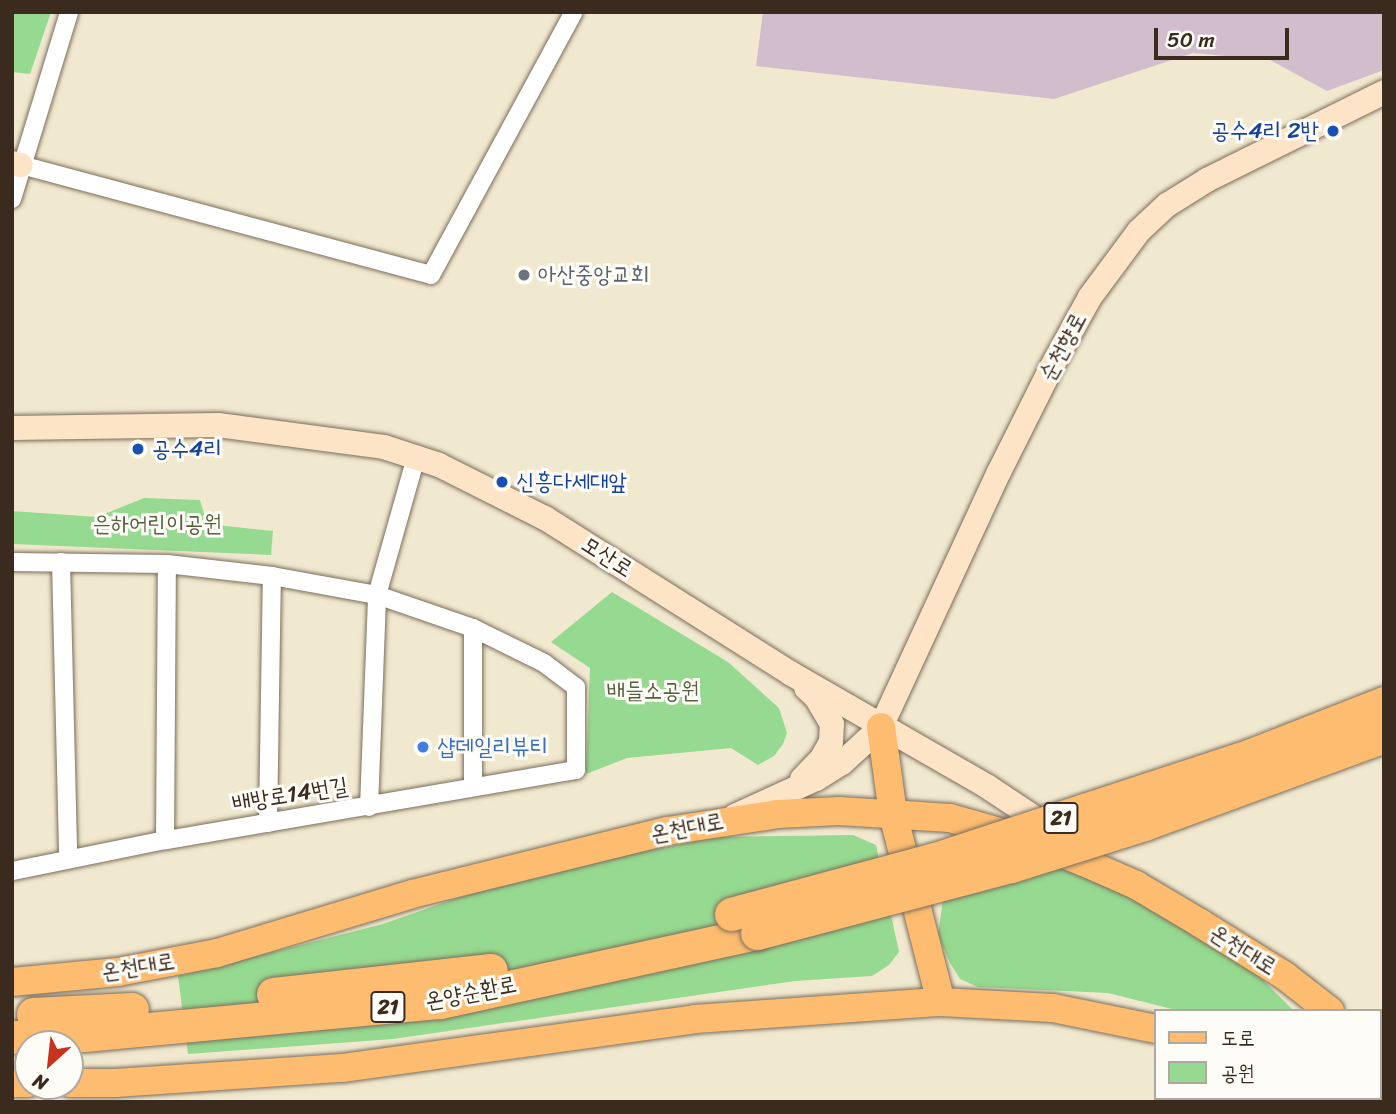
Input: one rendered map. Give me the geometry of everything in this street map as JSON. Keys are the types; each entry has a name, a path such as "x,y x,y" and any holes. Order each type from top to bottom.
{"highway":[{"name":"21","path":"744,923 1251,755 1384,703"},
{"name":"21","path":"744,923 1011,866 1144,824 1384,736"},
{"name":"온양순환로","path":"12,1015 126,1010 448,976 583,956 744,923"},
{"name":"온양순환로","path":"12,1037 84,1035 440,1002 744,923"}],"main road":[{"path":"881,727 893,814 941,1002"},
{"name":"온천대로","path":"12,982 118,972 218,953 426,891 667,831 728,820 839,811 950,818 986,826 1047,847 1136,885 1285,976 1327,1009"},
{"path":"84,1083 343,1068 695,1019 941,1002 1053,1008 1154,1029"}],"street":[{"path":"12,199 17,164 69,12"},
{"path":"17,164 431,275 574,12"},
{"name":"순천향로","path":"881,727 1016,438 1090,297 1114,261 1167,205 1208,180 1384,92"},
{"name":"모산로","path":"12,428 218,425 371,445 416,457 489,487 545,518 790,673 988,787 1136,885"},
{"path":"369,807 377,595 416,457"},
{"path":"12,562 167,564 272,576 377,595 473,628 473,787"},
{"path":"61,562 68,859"},
{"path":"165,840 167,564"},
{"path":"268,823 272,576"},
{"name":"배방로14번길","path":"12,870 165,840 576,770 576,687 544,663 473,628"},
{"path":"781,794 806,776 822,758 831,742 832,724 816,697 790,673"},
{"path":"728,820 816,779 842,763 881,727"}],"shaded area":[{"path":"763,12 1384,12 1384,70 1327,91 1270,60 1193,53 1054,99 756,66"}],"green space":[{"path":"12,12 51,12 30,74 12,72"},
{"name":"은하어린이공원","path":"144,498 200,500 207,524 273,531 271,555 12,544 12,511 97,517"},
{"name":"배들소공원","path":"612,592 728,662 779,708 787,733 774,756 758,765 731,748 627,758 586,774 590,668 551,642"},
{"path":"853,835 876,845 899,952 889,965 872,976 795,981 393,1039 188,1054 178,976 383,924 477,891 605,859 718,837"},
{"path":"984,839 1124,893 1243,960 1292,1009 1172,1009 1108,993 978,987 960,979 938,935 949,858"}],"place":[{"name":"공수4리 2반","path":"1333,131"},
{"name":"아산중앙교회","path":"524,275"},
{"name":"공수4리","path":"138,449"},
{"name":"신흥다세대앞","path":"502,482"},
{"name":"샵데일리뷰티","path":"423,747"}]}
